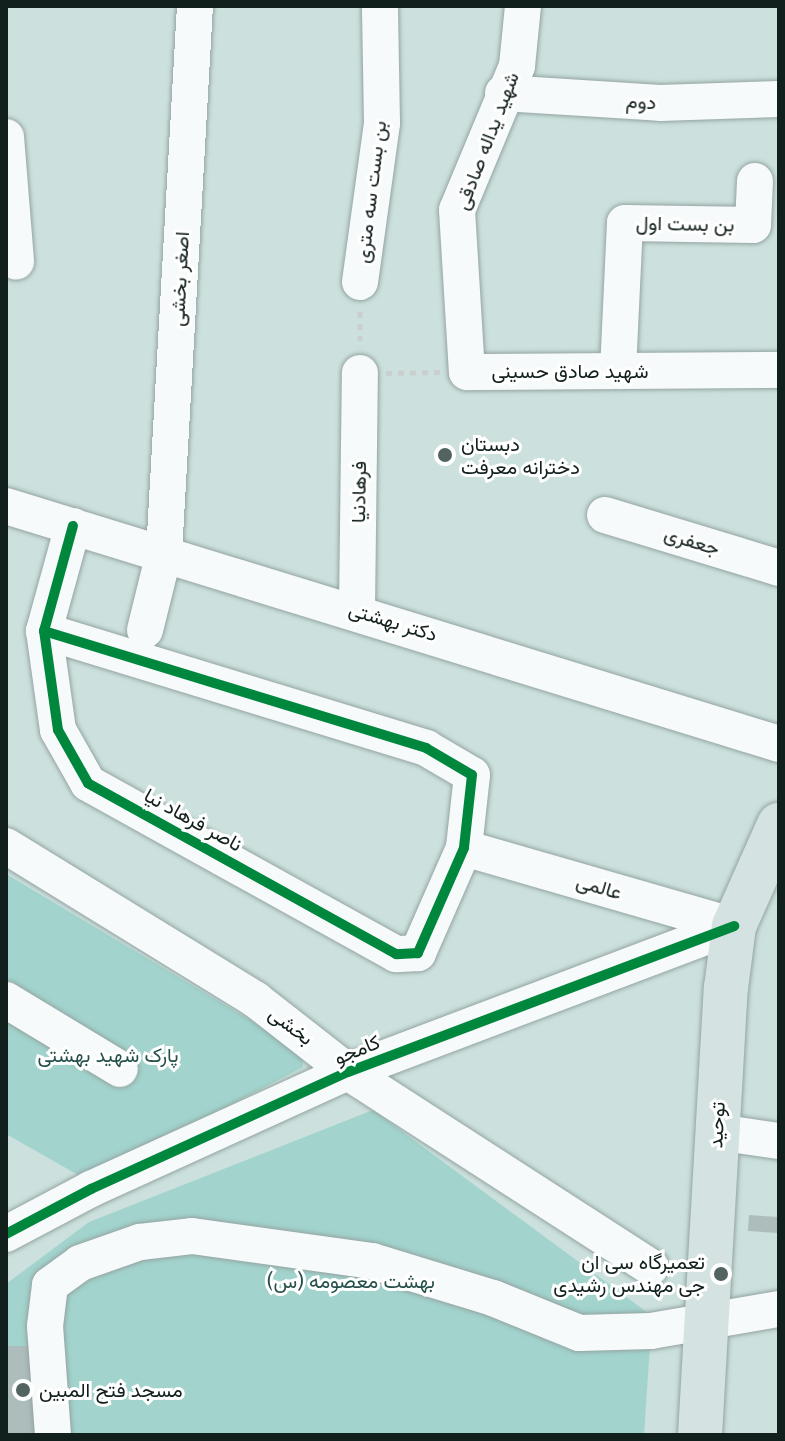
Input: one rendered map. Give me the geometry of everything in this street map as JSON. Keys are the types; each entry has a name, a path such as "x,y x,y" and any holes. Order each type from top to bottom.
{"main road":[{"name":"توحید","path":"700,1435 717,1132 734,926 776,836"}],"street":[{"name":"اصغر بخشی","path":"145,630 164,553 195,6"},
{"name":"بن بست سه متری","path":"360,282 382,123 380,6"},
{"name":"شهید یداله صادقی","path":"467,372 457,210 503,93 517,66 523,6"},
{"name":"دوم","path":"503,93 660,103 779,99"},
{"path":"6,137 16,262"},
{"name":"بن بست اول","path":"618,371 625,223 753,225 755,181"},
{"name":"شهید صادق حسینی","path":"467,372 779,370"},
{"name":"فرهادنیا","path":"357,610 360,373"},
{"name":"دکتر بهشتی","path":"6,506 357,610 779,744"},
{"name":"جعفری","path":"605,515 779,568"},
{"name":"ناصر فرهاد نیا","path":"73,526 44,631 58,730 88,783 396,954 418,953 464,848"},
{"path":"44,631 426,748 472,775 464,848"},
{"name":"بخشی","path":"6,846 256,1000 348,1072 651,1267"},
{"name":"عالمی","path":"464,848 734,926"},
{"name":"کامجو","path":"6,1234 91,1189 348,1072 734,926"},
{"path":"6,1000 120,1069"},
{"path":"717,1132 779,1141"},
{"path":"53,1435 45,1326 50,1285 80,1263 140,1242 192,1236 372,1261 493,1298 579,1333 651,1331 706,1319 779,1309"}],"path":[{"path":"360,282 360,373"}],"green space":[{"name":"پارک شهید بهشتی","path":"6,874 302,1051 303,1067 87,1180 6,1134"},
{"name":"(بهشت معصومه (س","path":"373,1110 652,1316 644,1435 6,1435 6,1284 89,1222"}],"building":[{"path":"749,1215 779,1217 778,1233 748,1231"},
{"name":"مسجد فتح المبین","path":"6,1346 38,1346 38,1435 6,1435"}],"cycle path":[{"path":"44,631 426,748 472,775 464,848 418,953 396,954 88,783 58,730 44,631 73,526"},
{"path":"6,1234 91,1189 348,1072 734,926"}],"place":[{"name":"دبستان دخترانه معرفت","path":"445,455"},
{"name":"تعمیرگاه سی ان جی مهندس رشیدی","path":"721,1274"},
{"name":"مسجد فتح المبین","path":"23,1390"}]}
